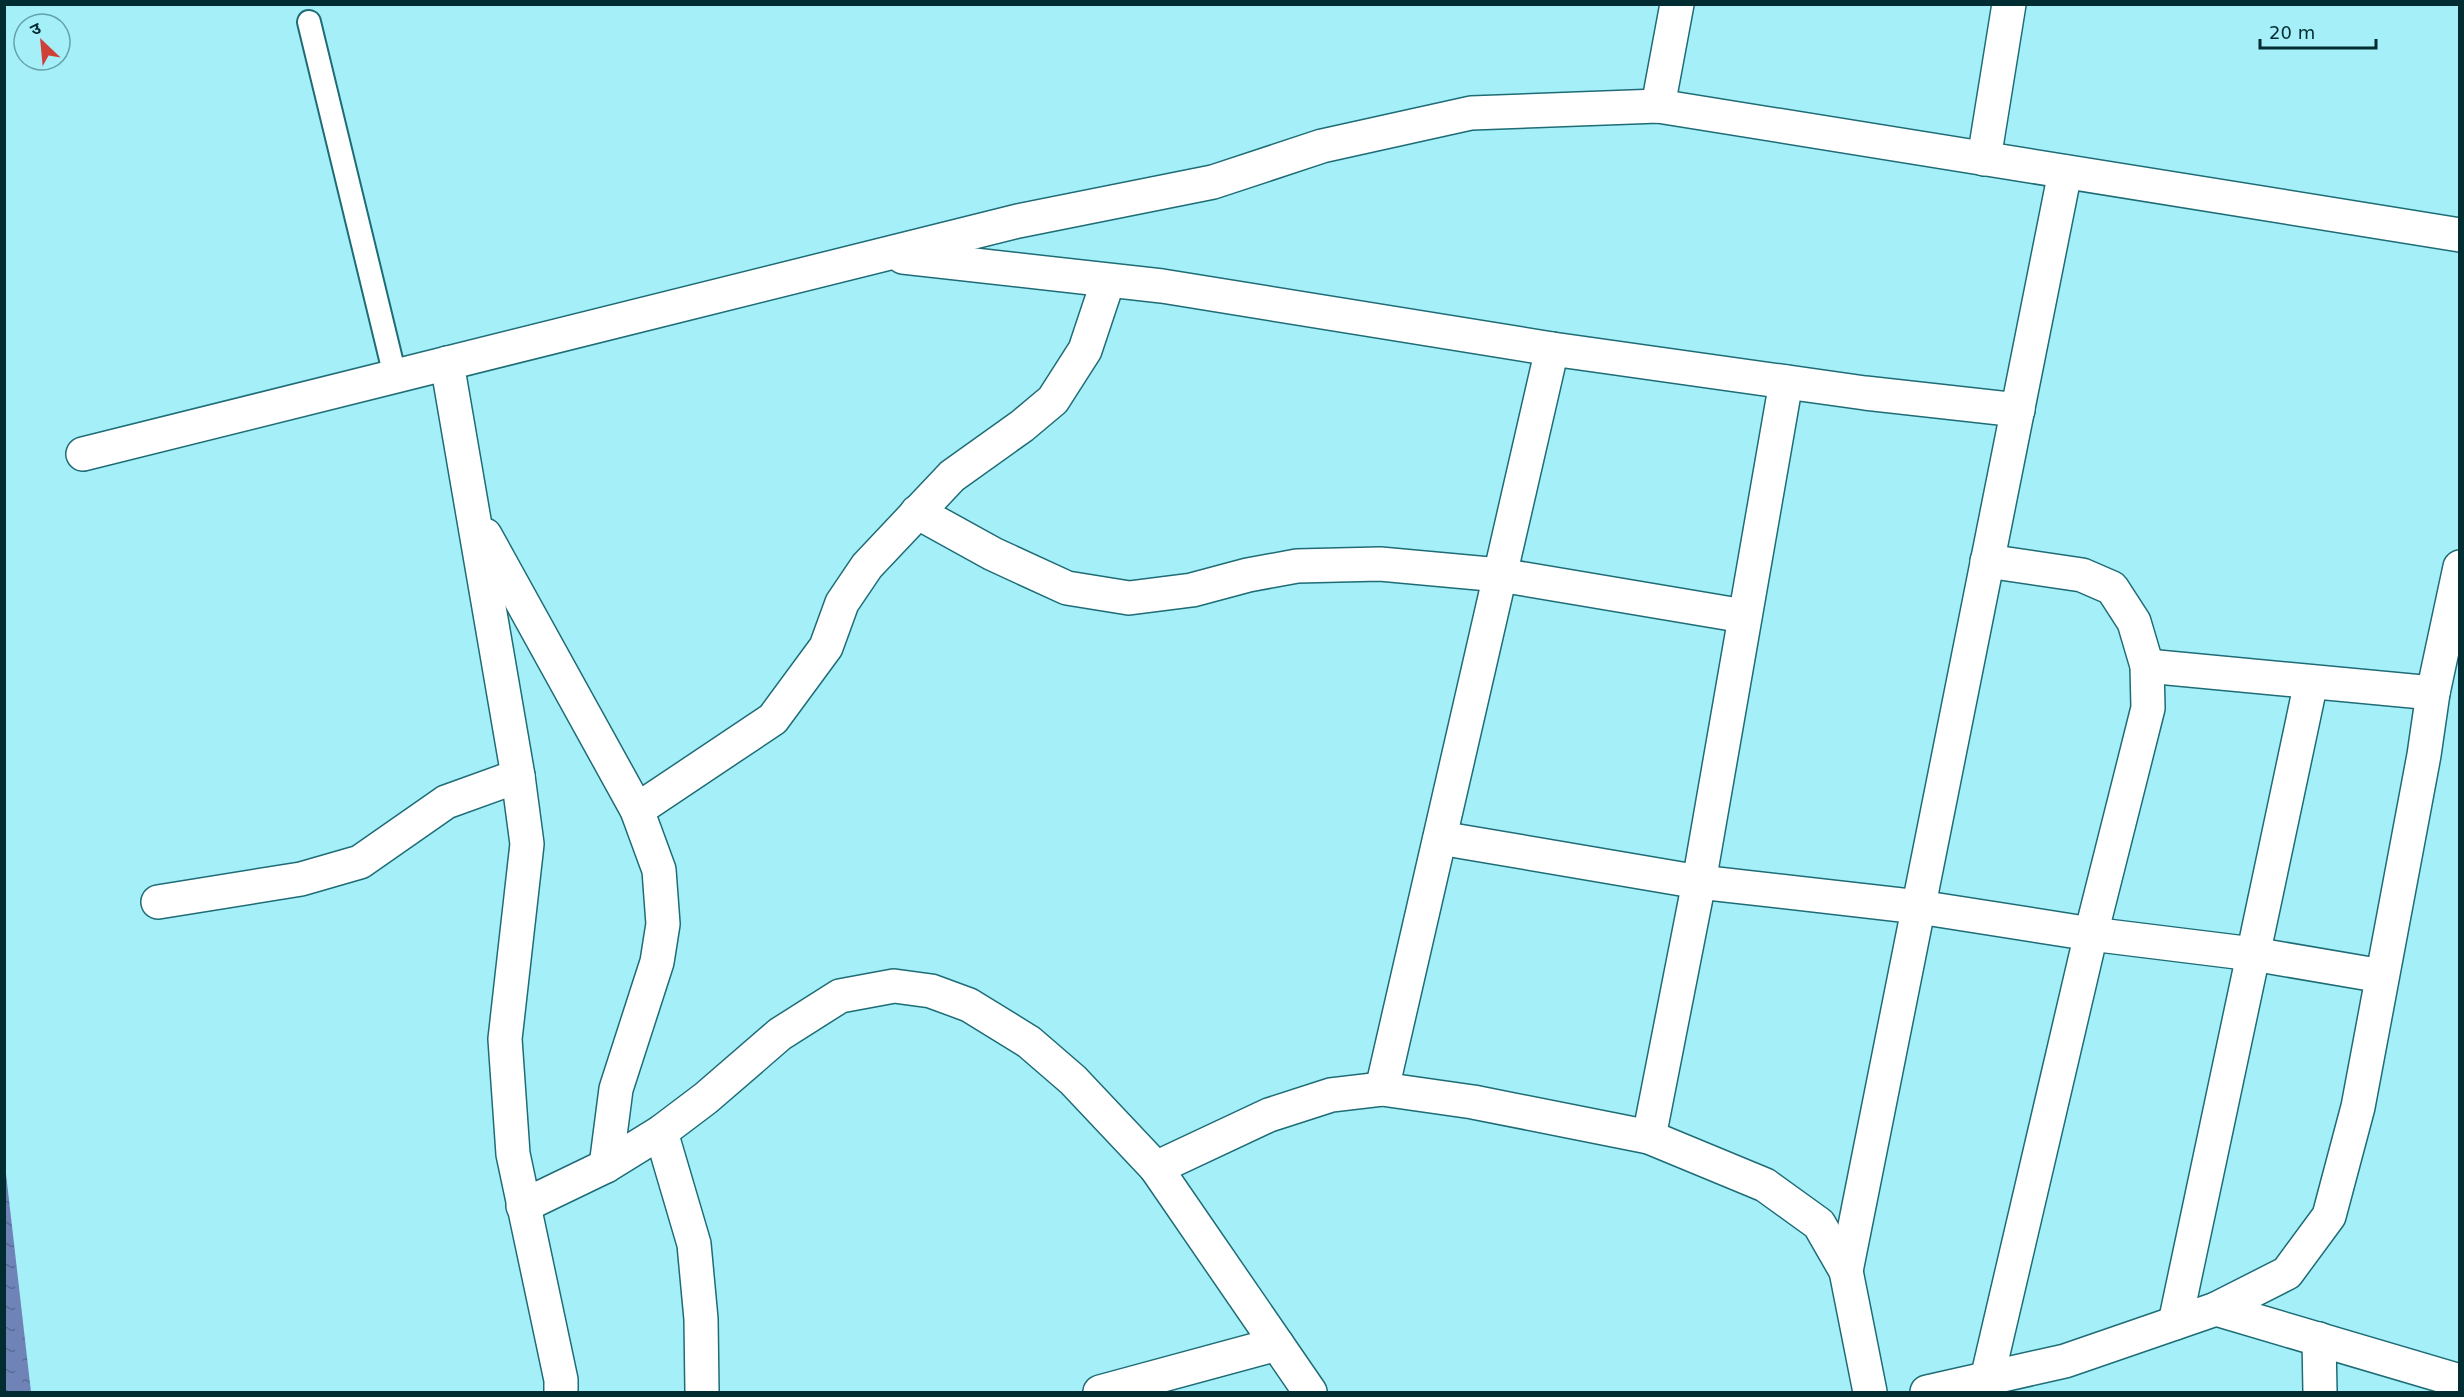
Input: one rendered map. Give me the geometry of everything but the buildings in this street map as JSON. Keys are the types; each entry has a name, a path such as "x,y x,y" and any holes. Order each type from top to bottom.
{"street":[{"path":"1658,106 1677,4"},
{"path":"1984,159 2009,4"},
{"path":"83,454 1018,221 1213,182 1322,146 1471,113 1658,106 2460,235"},
{"path":"1846,1271 2065,172"},
{"path":"884,255 1162,286 1552,349 1786,382 2018,410"},
{"path":"638,810 773,719 826,647 842,603 867,566 952,476 1022,426 1053,400 1085,350 1108,281"},
{"path":"1382,1089 1552,349"},
{"path":"447,363 518,776 527,844 505,1039 513,1154 561,1380 561,1392"},
{"path":"1649,1137 1699,882 1786,382"},
{"path":"917,512 993,554 1067,588 1129,598 1192,590 1248,575 1297,566 1380,564 1500,575 1744,616"},
{"path":"473,513 638,810 659,870 663,924 657,962 616,1089 606,1166"},
{"path":"1987,1379 2091,934 2148,708 2146,666 2134,622 2112,588 2082,575 1988,561"},
{"path":"1927,1392 2065,1361 2216,1309 2287,1273 2329,1216 2358,1107 2424,755 2433,693 2460,567"},
{"path":"2146,666 2433,693"},
{"path":"2175,1323 2311,682"},
{"path":"158,902 301,879 360,862 446,802 518,776"},
{"path":"1440,838 1699,882 1918,907 2091,934 2253,954 2382,976"},
{"path":"523,1206 606,1166 661,1132 706,1098 780,1034 840,996 894,986 931,991 969,1005 1029,1042 1073,1080 1156,1168 1310,1392"},
{"path":"1156,1168 1269,1115 1331,1095 1382,1089 1473,1102 1649,1137 1765,1185 1819,1224 1846,1271 1870,1392"},
{"path":"661,1132 694,1244 701,1319 702,1392"},
{"path":"2216,1309 2460,1381"},
{"path":"2319,1339 2320,1392"},
{"path":"1100,1392 1277,1344"}],"lane":[{"path":"309,22 395,376"}],"water":[{"path":"5,1165 31,1392 5,1392"}]}
